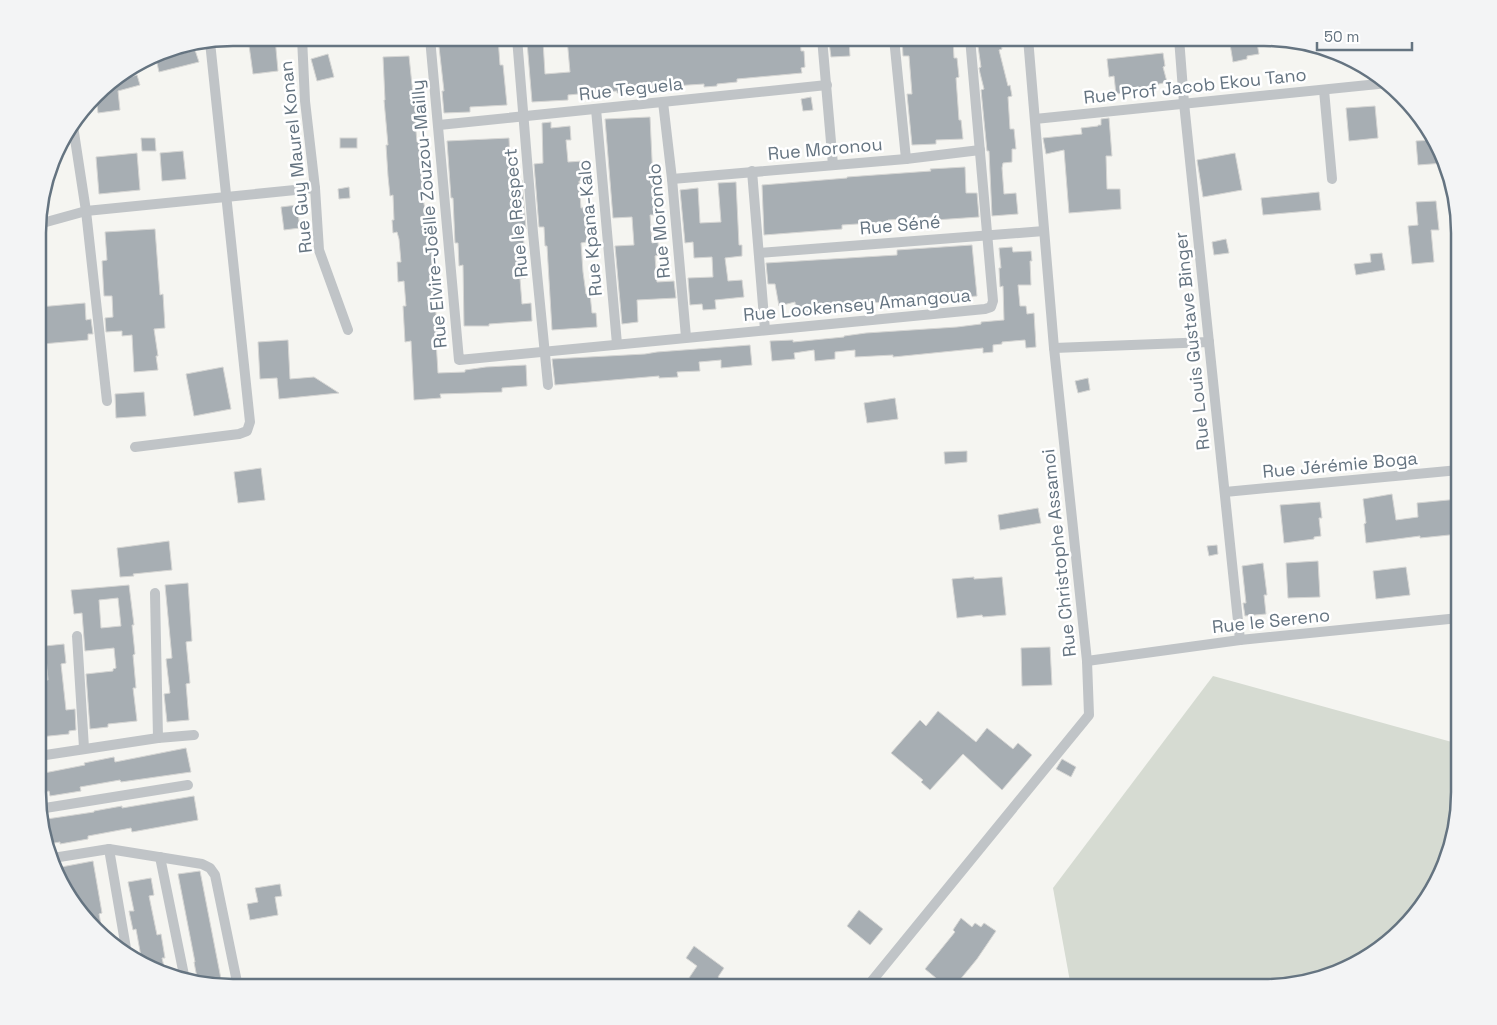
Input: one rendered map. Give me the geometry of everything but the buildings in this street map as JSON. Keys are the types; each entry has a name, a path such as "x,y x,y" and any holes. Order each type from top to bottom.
{"street":[{"name":"Rue Guy Maurel Konan","path":"302,46 305,101 319,250 348,330"},
{"name":"Rue Elvire-Joëlle Zouzou-Mailly","path":"431,46 459,360 546,351"},
{"name":"Rue le Respect","path":"518,46 548,385"},
{"path":"823,46 833,165"},
{"path":"895,46 906,159"},
{"name":"Rue Lookensey Amangoua","path":"546,351 991,307 993,301 971,46"},
{"name":"Rue Christophe Assamoi","path":"874,979 1089,715 1088,660 1054,348 1029,46"},
{"name":"Rue Louis Gustave Binger","path":"1180,46 1240,640"},
{"path":"135,447 239,434 247,431 250,422 211,48"},
{"name":"Rue Teguela","path":"439,125 827,85"},
{"name":"Rue Prof Jacob Ekou Tano","path":"1035,119 1378,85"},
{"path":"1324,90 1332,179"},
{"name":"Rue Morondo","path":"663,102 686,337"},
{"name":"Rue Kpana-Kalo","path":"596,109 617,344"},
{"path":"74,135 86,211 107,401"},
{"name":"Rue Moronou","path":"672,179 906,159 980,150"},
{"path":"752,172 765,330"},
{"path":"47,222 86,211 314,188"},
{"name":"Rue Séné","path":"759,253 1044,231"},
{"path":"1054,348 1209,342"},
{"name":"Rue Jérémie Boga","path":"1224,492 1451,471"},
{"path":"155,593 158,738"},
{"name":"Rue le Sereno","path":"1088,660 1240,640 1451,619"},
{"path":"77,636 84,748"},
{"path":"46,755 158,738 194,735"},
{"path":"47,808 188,785"},
{"path":"108,849 125,944"},
{"path":"58,857 108,849 202,864 210,868 215,875 236,979"},
{"path":"160,858 183,972"}],"shaded area":[{"path":"1213,676 1451,742 1449,817 1441,852 1432,875 1412,906 1396,924 1368,947 1336,965 1301,975 1264,979 1070,979 1053,888"}]}
